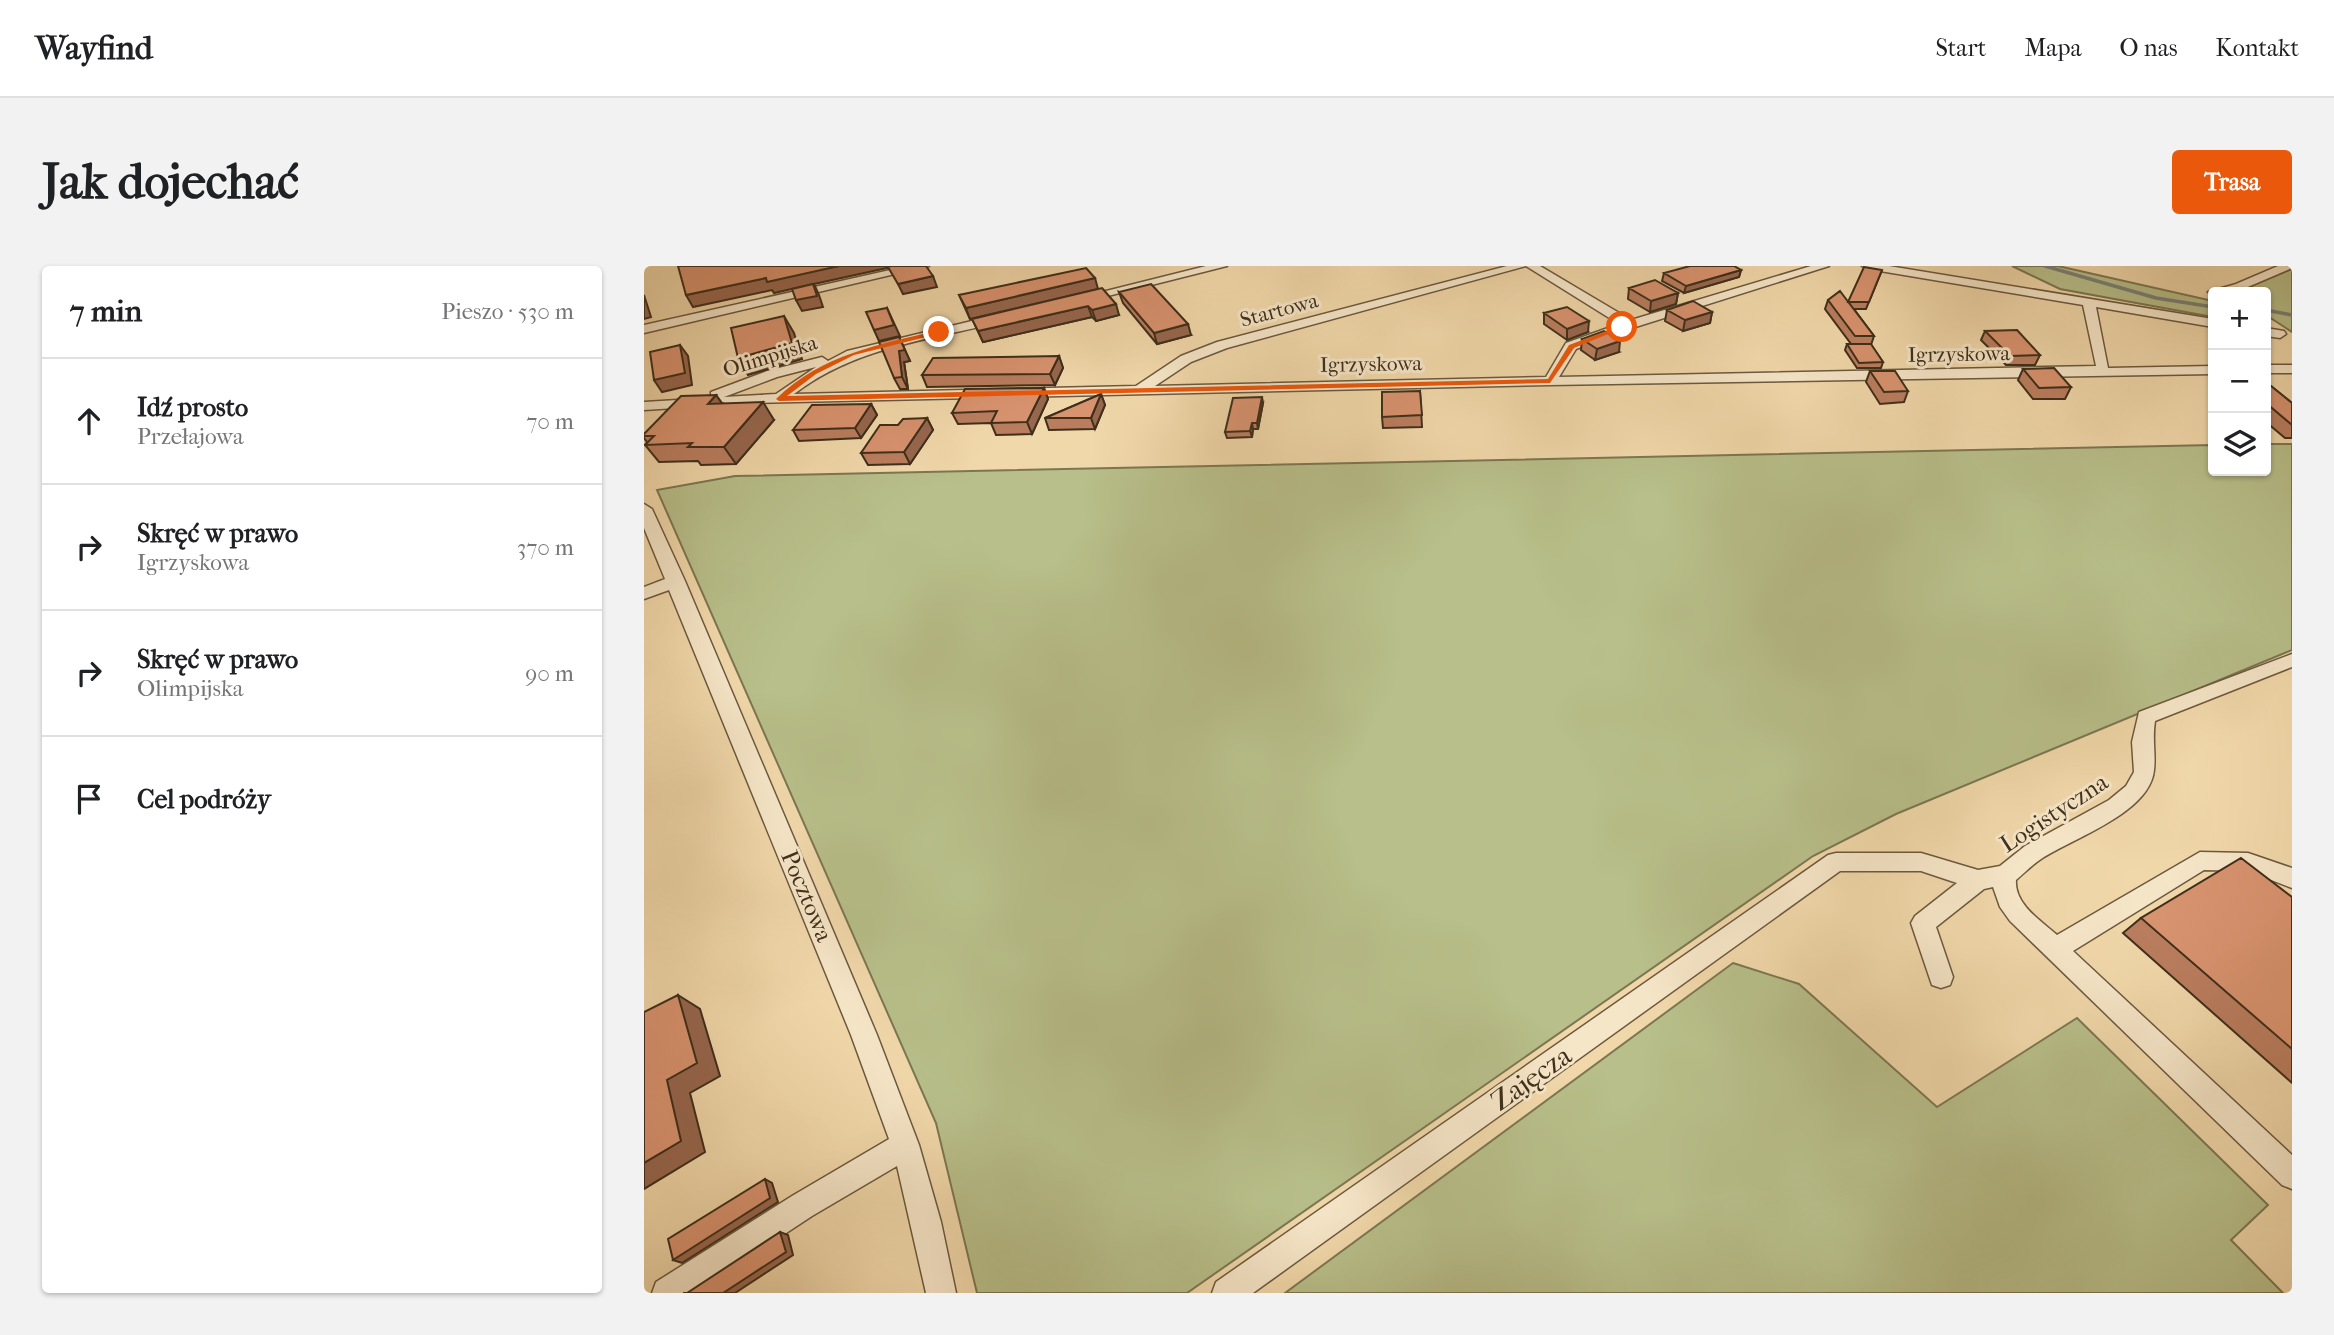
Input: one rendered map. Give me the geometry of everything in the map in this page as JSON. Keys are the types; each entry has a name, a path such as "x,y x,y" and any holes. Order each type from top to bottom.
{"street":[{"path":"644,329 923,266"},
{"path":"1065,303 1221,266"},
{"name":"Startowa","path":"1138,391 1186,359 1222,345 1520,266"},
{"path":"1532,266 1630,325"},
{"path":"1550,381 1572,346 1630,325 1823,266"},
{"path":"1868,266 2208,322"},
{"path":"2239,287 2288,266"},
{"path":"2089,303 2103,366 2099,372"},
{"name":"Olimpijska","path":"701,401 772,374 1013,315"},
{"path":"2271,333 2280,334"},
{"name":"Olimpijska","path":"779,399 813,373 852,354"},
{"path":"2271,369 2292,369"},
{"name":"Igrzyskowa","path":"644,406 701,401 1550,381 2208,370"},
{"name":"Pocztowa","path":"644,509 864,1035 905,1145 926,1222 941,1293"},
{"path":"644,593 676,581"},
{"name":"Logistyczna","path":"1978,880 2006,875 2033,853 2117,806 2134,792 2144,772 2142,741 2146,717 2292,660"},
{"path":"2055,950 2200,861 2227,857 2256,863 2292,878"},
{"name":"Zajęcza","path":"1227,1293 1836,862 1921,862 1978,880"},
{"path":"2006,875 2002,885 2018,914 2292,1175"},
{"path":"1941,977 1923,923 1978,880"},
{"path":"667,1293 802,1206 905,1145"}],"green space":[{"path":"2012,266 2058,266 2208,300 2208,316 2060,289"},
{"path":"2292,269 2292,332 2271,318 2271,287 2249,287"},
{"path":"2271,444 2292,444 2292,650 1896,814 1813,856 1187,1293 977,1293 936,1123 657,490 735,476 2208,445 2208,476 2271,476"},
{"path":"1733,963 1799,984 1937,1107 2077,1018 2268,1205 2231,1240 2283,1293 1285,1293"}],"building":[{"path":"678,266 839,266 767,282 766,278 686,295"},
{"path":"926,266 933,276 898,284 888,267"},
{"path":"1690,266 1734,266 1741,270 1686,286 1664,273"},
{"path":"1864,267 1882,270 1869,302 1848,302"},
{"path":"1086,268 1095,278 966,308 959,295"},
{"path":"1655,280 1678,293 1651,301 1629,288"},
{"path":"813,284 817,296 796,300 792,289"},
{"path":"1151,284 1188,324 1154,333 1119,292"},
{"path":"1102,288 1116,304 1092,310 1088,306 978,331 972,319"},
{"path":"1840,291 1874,336 1855,336 1828,300"},
{"path":"1693,301 1712,312 1685,320 1667,310"},
{"path":"1567,307 1589,321 1567,329 1544,313"},
{"path":"887,308 894,325 874,330 866,312"},
{"path":"784,316 792,343 738,358 731,328"},
{"path":"2017,330 2040,355 2010,356 1985,331"},
{"path":"1604,331 1620,341 1597,349 1582,339"},
{"path":"899,337 905,350 899,351 902,377 894,378 879,342"},
{"path":"1847,344 1871,344 1883,362 1859,363"},
{"path":"680,345 685,373 654,380 650,352"},
{"path":"1059,356 1050,374 922,375 933,358"},
{"path":"2054,368 2071,387 2039,388 2023,369"},
{"path":"1870,371 1895,371 1908,391 1884,392"},
{"path":"2271,386 2292,403 2292,425 2271,407"},
{"path":"1044,388 1027,422 991,423 997,411 952,413 965,389"},
{"path":"1420,391 1422,415 1382,417 1382,392"},
{"path":"1101,394 1091,418 1045,418"},
{"path":"716,395 708,404 763,402 724,447 688,447 692,443 645,445 654,436 644,434 681,396"},
{"path":"1262,397 1257,423 1252,423 1250,431 1225,432 1233,398"},
{"path":"871,404 855,428 793,430 812,405"},
{"path":"927,418 904,452 861,453 880,425 898,425 903,419"},
{"path":"2241,858 2292,897 2292,1049 2141,918"},
{"path":"678,995 697,1063 667,1080 681,1141 644,1163 644,1012"},
{"path":"765,1179 770,1198 673,1260 668,1239"},
{"path":"780,1232 786,1252 723,1293 687,1293"}],"waterway":[{"path":"2045,266 2156,298 2208,306"},
{"path":"2271,311 2292,315"}],"route":[{"path":"939,332 852,354 813,373 779,399 1550,381 1572,346 1622,327"}]}
